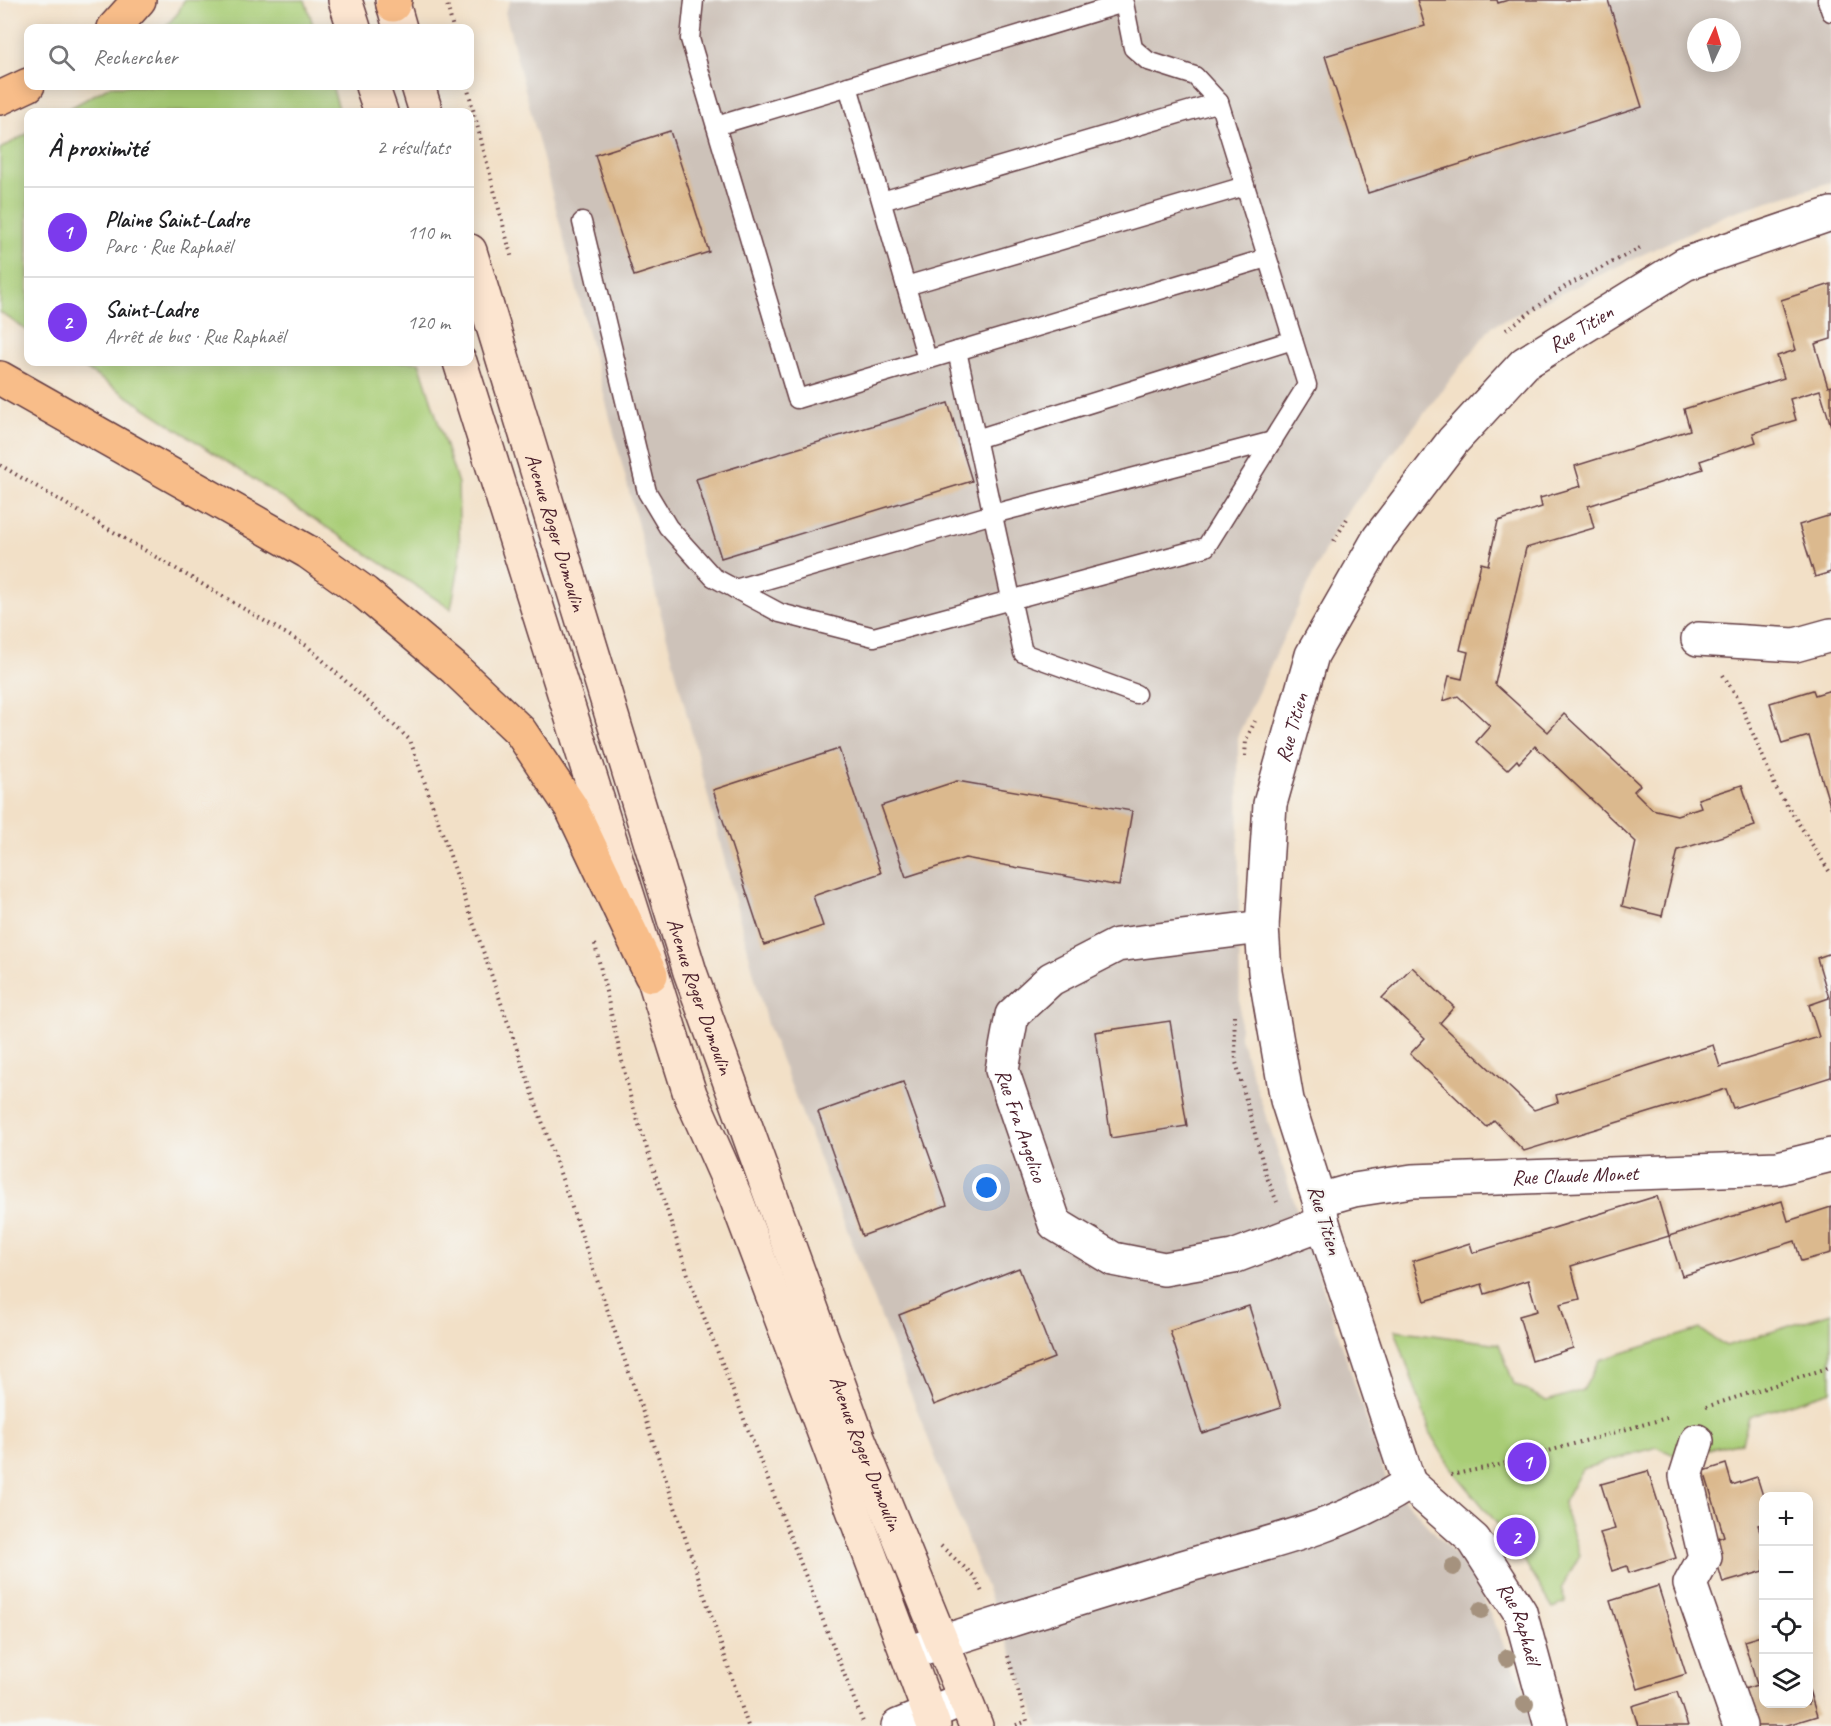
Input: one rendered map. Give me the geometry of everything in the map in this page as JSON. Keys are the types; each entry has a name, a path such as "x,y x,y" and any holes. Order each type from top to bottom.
{"highway":[{"path":"118,24 139,0"},
{"path":"0,98 24,87"},
{"path":"0,378 308,552 365,593 455,669 520,731 572,807 651,975"}],"main road":[{"path":"345,0 353,24"},
{"path":"373,90 380,108"},
{"path":"419,90 425,108"},
{"name":"Avenue Roger Dumoulin","path":"474,264 690,972 858,1437 970,1713"},
{"name":"Avenue Roger Dumoulin","path":"461,366 690,1094 736,1198 932,1720"}],"street":[{"name":"Rue Titien","path":"1409,1483 1287,1100 1265,972 1263,927 1270,804 1312,655 1379,538 1453,441 1525,363 1685,264 1831,214"},
{"path":"1698,639 1795,645 1831,635"},
{"name":"Rue Fra Angelico","path":"1263,927 1117,945 1051,979 1012,1015 1002,1070 1055,1224 1113,1259 1164,1269 1233,1257 1291,1237 1321,1212"},
{"name":"Rue Claude Monet","path":"1321,1212 1354,1190 1412,1181 1778,1168 1831,1155"},
{"path":"1688,1428 1686,1476 1705,1557 1690,1584 1740,1726"},
{"path":"908,1653 997,1623 1311,1530 1378,1503 1409,1483"},
{"name":"Rue Raphaël","path":"1409,1483 1474,1540 1520,1612 1551,1726"},
{"path":"898,1726 970,1713"}],"lane":[{"path":"694,0 690,39 796,399 1267,258"},
{"path":"1827,0 1831,12"},
{"path":"582,222 647,492 675,536 713,577 780,613 874,637 1012,602 1206,547 1307,385 1219,102 1195,75 1148,62 1133,48 1124,3 716,126"},
{"path":"849,86 927,359"},
{"path":"882,201 1219,102"},
{"path":"906,286 1245,186"},
{"path":"976,439 1293,340"},
{"path":"957,351 1023,653 1136,694"},
{"path":"735,589 993,514 1273,441"}],"path":[{"path":"446,0 452,24"},
{"path":"1498,339 1566,286 1648,243"},
{"path":"0,465 307,646 410,740 748,1726"},
{"path":"1331,548 1340,527 1355,509"},
{"path":"1698,639 1738,698 1776,788 1831,874"},
{"path":"1244,762 1246,740 1256,718"},
{"path":"592,933 631,1100 692,1284 865,1726"},
{"path":"1234,1002 1236,1062 1266,1174 1291,1237"},
{"path":"1702,1408 1831,1367"},
{"path":"1409,1483 1688,1428"},
{"path":"997,1623 1030,1726"},
{"path":"1014,1726 1028,1721"}],"shaded area":[{"path":"511,0 1831,0 1831,182 1730,213 1492,326 1335,528 1238,735 1240,1038 1387,1481 1472,1573 1535,1715 1536,1726 1040,1726 767,1024 505,12"}],"green space":[{"path":"184,0 305,0 313,24 168,24 178,13"},
{"path":"103,90 333,90 339,108 70,108"},
{"path":"24,135 24,328 0,312 0,149"},
{"path":"81,366 420,366 458,484 460,561 451,609"},
{"path":"1831,1313 1831,1391 1749,1417 1742,1442 1676,1456 1657,1447 1582,1469 1563,1504 1580,1555 1561,1588 1566,1603 1553,1608 1514,1544 1451,1468 1432,1437 1395,1330 1499,1344 1514,1384 1547,1401 1583,1390 1600,1360 1700,1329 1726,1346"}],"building":[{"path":"1417,0 1497,0 1498,3 1508,0 1608,0 1642,107 1368,193 1325,56 1425,26"},
{"path":"670,131 709,252 634,276 595,155"},
{"path":"1831,284 1831,339 1815,344 1828,387 1831,386 1831,426 1820,390 1790,399 1796,420 1753,433 1756,442 1700,461 1703,469 1588,506 1594,528 1526,548 1495,684 1548,732 1564,714 1640,785 1634,791 1652,809 1677,815 1701,807 1698,799 1742,785 1755,826 1678,850 1662,916 1622,906 1636,842 1535,746 1519,763 1517,760 1507,770 1476,742 1490,726 1458,696 1443,701 1449,676 1462,679 1468,652 1460,650 1481,563 1488,565 1498,521 1542,507 1540,498 1581,486 1575,466 1690,430 1684,409 1784,378 1777,356 1796,350 1781,300"},
{"path":"948,403 972,481 721,558 696,479"},
{"path":"1831,515 1831,572 1815,577 1799,525"},
{"path":"1813,690 1815,695 1831,690 1831,809 1809,736 1782,744 1770,703"},
{"path":"839,749 881,873 813,896 823,926 764,945 713,790"},
{"path":"957,781 1132,811 1119,886 965,858 906,877 881,806"},
{"path":"1831,953 1831,1077 1733,1108 1726,1089 1524,1151 1494,1120 1487,1127 1410,1054 1425,1038 1382,998 1412,967 1454,1007 1440,1023 1534,1110 1558,1102 1556,1095 1713,1045 1720,1067 1819,1037 1809,1005 1829,998 1817,958"},
{"path":"1170,1021 1187,1126 1111,1138 1095,1032"},
{"path":"903,1082 947,1205 862,1236 818,1112"},
{"path":"1657,1196 1669,1236 1571,1266 1580,1299 1560,1304 1573,1348 1532,1361 1519,1316 1537,1311 1528,1280 1485,1294 1482,1284 1425,1301 1413,1261 1470,1243 1473,1253"},
{"path":"1782,1201 1788,1221 1831,1207 1831,1253 1801,1261 1795,1241 1682,1276 1669,1236"},
{"path":"1019,1268 1054,1358 934,1405 899,1315"},
{"path":"1249,1306 1281,1408 1202,1433 1170,1331"},
{"path":"1726,1464 1732,1485 1757,1477 1762,1492 1759,1492 1759,1572 1723,1583 1711,1541 1724,1536 1704,1471"},
{"path":"1648,1471 1676,1558 1629,1573 1627,1566 1612,1571 1600,1533 1615,1529 1601,1484"},
{"path":"1658,1586 1686,1674 1638,1689 1610,1601"},
{"path":"1759,1636 1759,1708 1813,1708 1813,1703 1817,1716 1784,1726 1753,1726 1741,1690 1757,1685 1744,1641"},
{"path":"1677,1692 1688,1726 1638,1726 1632,1706"}],"place":[{"name":"Plaine Saint-Ladre","path":"1527,1462"},
{"name":"Saint-Ladre","path":"1516,1537"}]}
